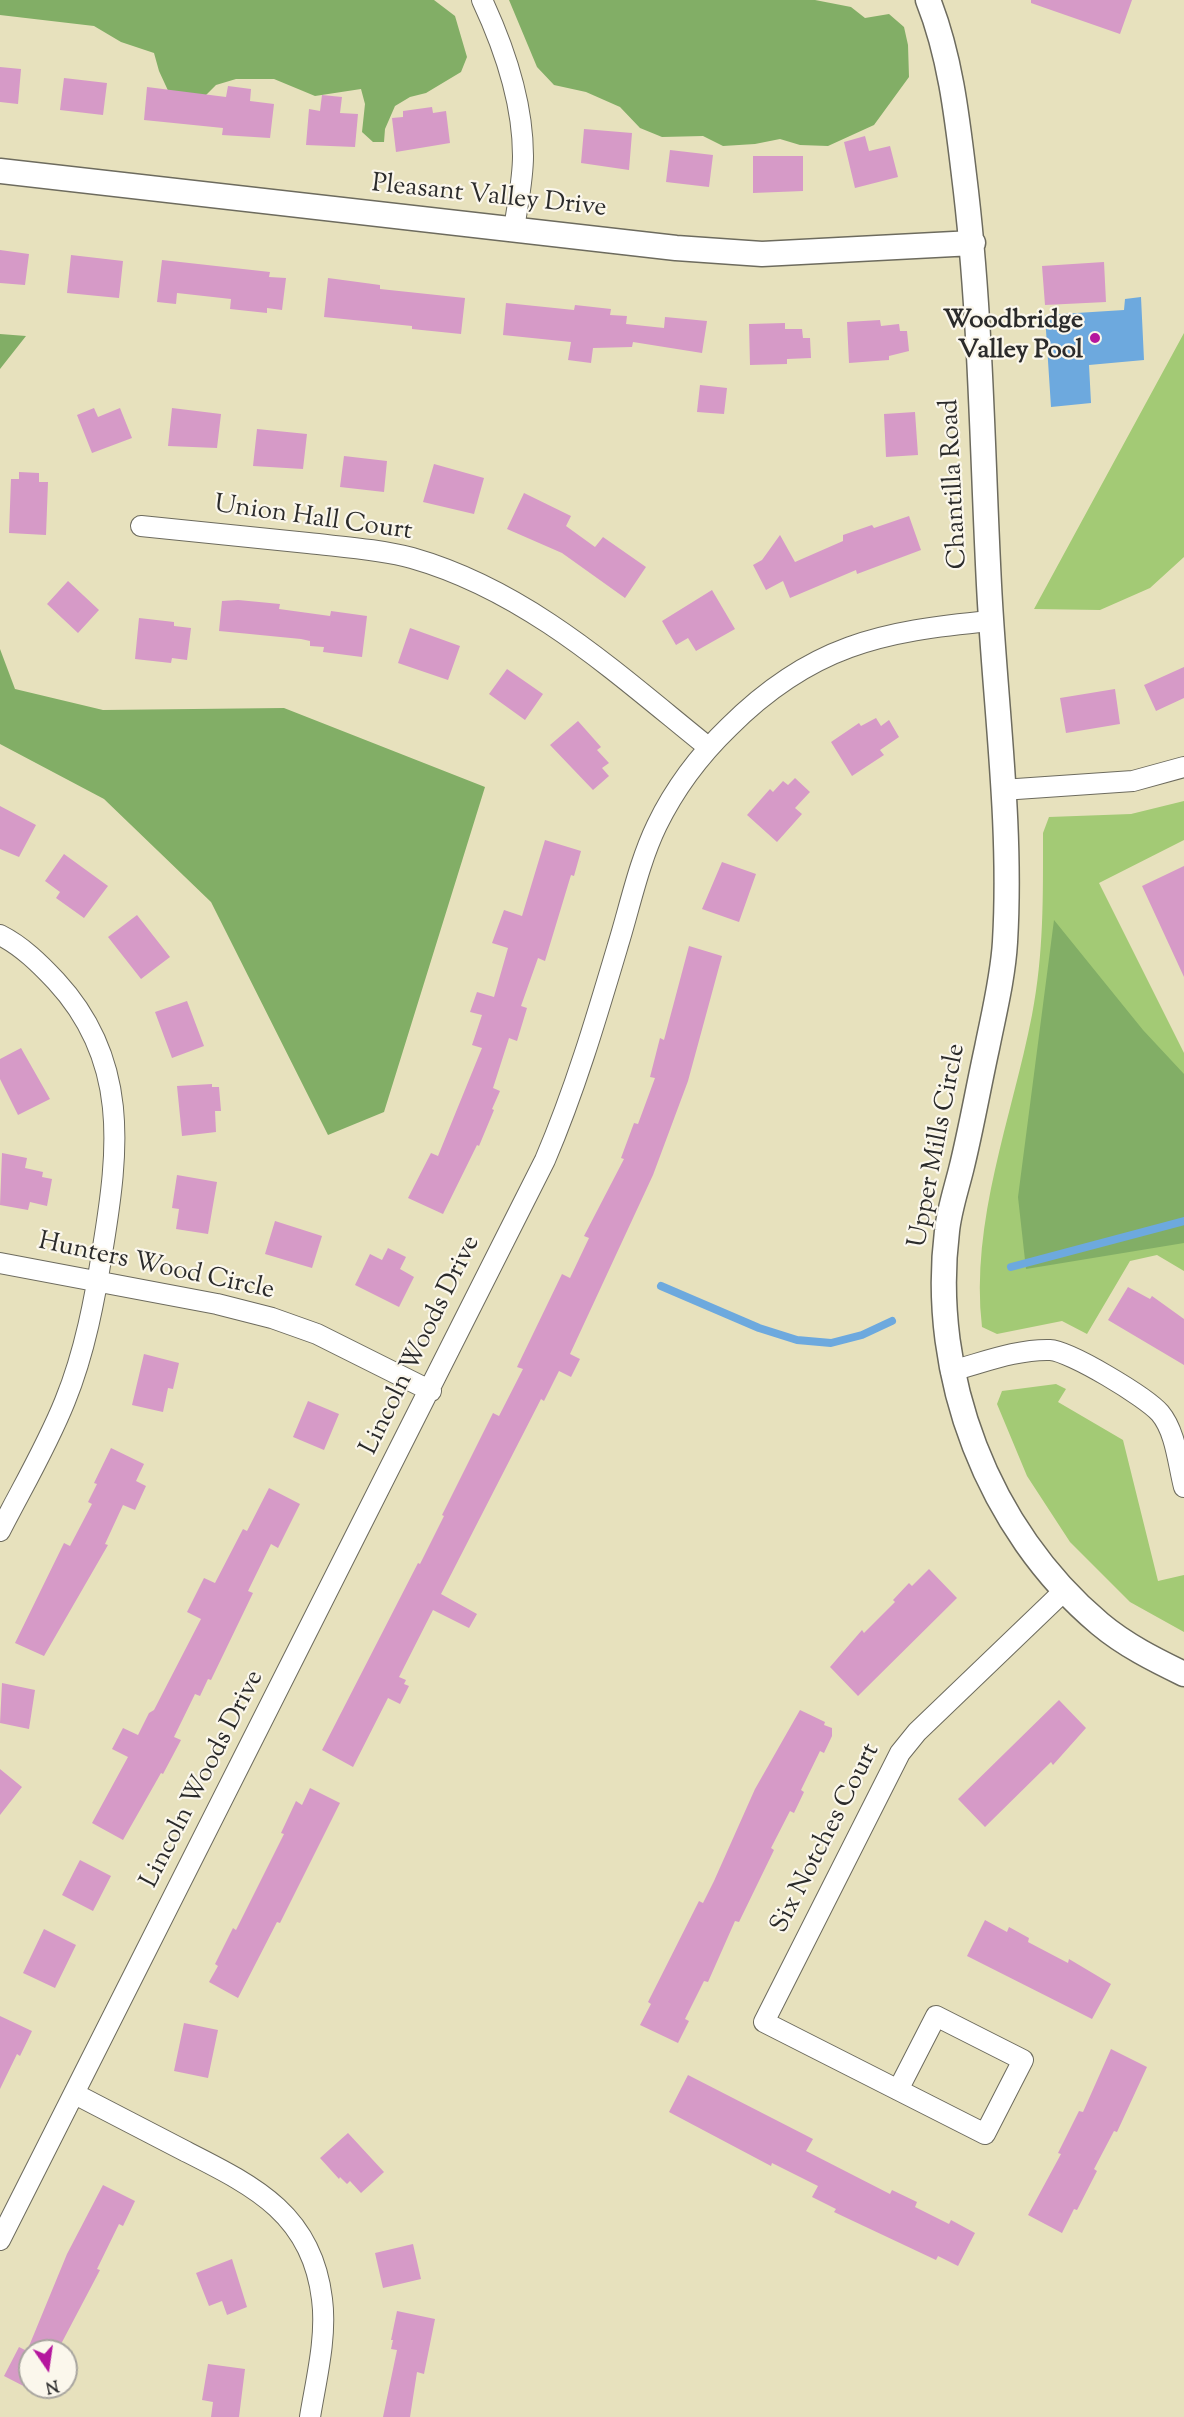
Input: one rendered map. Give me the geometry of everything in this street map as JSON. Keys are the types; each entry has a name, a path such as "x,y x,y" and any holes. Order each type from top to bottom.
{"street":[{"path":"482,0 504,58 517,103 523,157 514,230"},
{"name":"Chantilla Road","path":"928,0 949,72 972,243 1002,790"},
{"name":"Pleasant Valley Drive","path":"0,171 676,248 762,254 972,243"},
{"name":"Union Hall Court","path":"141,526 369,550 411,558 456,574 494,590 566,633 708,747"},
{"name":"Lincoln Woods Drive","path":"0,2240 431,1391 545,1160 570,1102 639,873 656,826 677,790 708,747 755,700 819,658 853,645 897,633 991,621"},
{"path":"1002,790 1133,781 1184,767"},
{"name":"Upper Mills Circle","path":"1002,790 1006,866 1005,946 992,1021 947,1228 944,1271 945,1325 951,1371 971,1438 1005,1509 1027,1542 1065,1590 1100,1624 1127,1643 1184,1674"},
{"path":"0,936 13,942 45,969 72,998 92,1032 105,1062 113,1098 116,1144 98,1282 81,1353 65,1401 0,1531"},
{"name":"Hunters Wood Circle","path":"0,1263 218,1304 272,1318 317,1334 431,1391"},
{"path":"951,1371 1023,1353 1051,1350 1073,1357 1143,1399 1161,1414 1170,1431 1184,1487"},
{"name":"Six Notches Court","path":"898,2090 936,2016 1023,2060 985,2134 898,2090 764,2022 900,1753 917,1732 1065,1590"},
{"path":"75,2094 243,2180 271,2199 293,2222 318,2272 323,2302 322,2336 310,2417"}],"green space":[{"path":"0,0 434,0 455,16 467,57 461,72 426,93 410,97 395,106 385,129 384,142 373,142 362,132 365,104 361,89 315,96 274,79 236,79 216,85 205,96 171,97 159,71 154,53 121,42 94,26 0,15"},
{"path":"509,0 815,0 851,7 865,18 889,14 904,27 908,45 909,77 874,125 828,146 800,145 780,139 755,144 723,146 703,136 662,137 640,128 620,107 586,92 554,85 537,67"},
{"path":"1184,333 1184,557 1150,588 1100,610 1034,609"},
{"path":"0,334 26,336 0,369"},
{"path":"0,649 15,689 103,710 284,708 485,787 384,1112 328,1135 211,902 104,799 0,744"},
{"path":"1184,801 1184,840 1099,883 1184,1053 1184,1271 1157,1255 1130,1261 1087,1334 1062,1321 997,1334 982,1327 980,1287 982,1248 995,1170 1024,1054 1036,992 1042,924 1043,833 1049,817 1131,814"},
{"path":"1054,920 1143,1030 1184,1074 1184,1243 1026,1269 1018,1197"},
{"path":"1056,1384 1066,1389 1058,1402 1123,1440 1158,1581 1184,1575 1184,1632 1130,1602 1070,1542 1027,1476 997,1404 1002,1391"}],"water":[{"name":"Woodbridge Valley Pool","path":"1141,297 1144,360 1089,365 1091,403 1051,407 1045,315 1124,310 1125,299"}],"building":[{"path":"1031,0 1132,0 1120,34 1031,3"},
{"path":"0,67 21,69 18,104 0,102"},
{"path":"64,78 107,83 103,115 60,110"},
{"path":"228,86 251,89 250,101 274,104 270,138 222,135 223,128 144,120 147,87 226,97"},
{"path":"322,95 342,97 340,113 358,114 355,147 306,145 309,109 320,111"},
{"path":"432,107 433,113 446,111 450,143 396,152 392,118 403,117 403,111"},
{"path":"584,129 632,133 629,170 581,163"},
{"path":"865,136 869,151 890,146 898,177 855,188 844,142"},
{"path":"670,150 713,155 709,187 666,182"},
{"path":"753,156 803,156 803,191 753,193"},
{"path":"0,250 29,254 25,285 0,283"},
{"path":"71,255 123,261 119,298 67,293"},
{"path":"162,260 270,272 269,277 286,278 282,310 267,308 267,313 230,309 231,299 177,293 176,304 157,302"},
{"path":"1104,262 1106,302 1045,305 1042,266"},
{"path":"328,278 380,285 380,289 465,298 461,334 412,329 412,326 324,317"},
{"path":"506,303 574,310 575,305 611,309 610,315 627,316 626,324 664,328 665,317 707,321 702,353 633,342 632,347 593,348 591,363 568,360 571,342 503,335"},
{"path":"880,320 881,326 899,324 900,331 907,331 909,351 889,356 889,360 849,363 847,322"},
{"path":"785,323 785,329 802,329 803,338 810,338 811,358 787,359 787,364 750,365 749,324"},
{"path":"700,385 727,388 724,414 697,412"},
{"path":"94,408 98,417 120,408 132,438 92,453 77,415"},
{"path":"172,408 221,414 217,448 168,446"},
{"path":"915,412 918,455 886,457 884,414"},
{"path":"257,429 307,434 303,469 253,466"},
{"path":"344,456 387,461 384,492 340,487"},
{"path":"434,464 484,478 474,514 423,502"},
{"path":"19,472 39,473 39,482 48,482 46,535 9,533 11,479 19,479"},
{"path":"524,493 571,516 566,526 595,547 603,537 646,567 625,598 562,553 507,529"},
{"path":"909,516 921,550 857,574 856,570 790,598 783,581 766,590 753,565 762,560 780,535 795,562 843,541 843,535 872,525 874,528"},
{"path":"68,581 99,610 78,633 47,604"},
{"path":"712,590 735,629 696,651 688,638 676,645 662,621"},
{"path":"238,600 280,604 279,609 330,616 331,611 367,616 362,657 323,652 324,647 310,646 310,641 301,639 219,631 222,601"},
{"path":"139,618 174,622 174,626 191,628 187,660 172,658 171,663 135,659"},
{"path":"410,628 460,646 448,680 398,663"},
{"path":"1184,667 1184,698 1156,711 1144,685"},
{"path":"507,669 543,694 525,720 489,694"},
{"path":"1115,689 1120,724 1066,733 1060,698"},
{"path":"876,718 881,726 889,720 899,737 880,750 884,755 852,776 831,742 859,723 861,726"},
{"path":"578,721 601,747 597,750 609,763 602,768 609,776 593,790 550,745"},
{"path":"795,778 810,792 795,808 802,814 777,842 747,815 770,789 773,792 783,781 788,785"},
{"path":"0,806 36,825 19,857 0,849"},
{"path":"545,840 581,851 574,876 571,875 545,961 538,958 521,1006 527,1008 517,1041 509,1038 493,1088 500,1091 492,1109 494,1110 479,1146 477,1145 443,1214 408,1198 431,1153 438,1156 482,1048 472,1045 482,1015 470,1012 477,992 494,997 508,948 492,943 504,910 522,916"},
{"path":"64,854 108,886 84,918 56,898 60,892 45,881"},
{"path":"722,862 756,874 739,922 702,909"},
{"path":"1184,866 1184,977 1142,886"},
{"path":"137,915 170,957 141,979 108,937"},
{"path":"689,946 722,956 688,1081 653,1175 570,1354 580,1359 571,1377 559,1371 544,1401 541,1399 441,1594 477,1614 469,1628 433,1610 399,1677 406,1680 404,1684 409,1686 400,1704 388,1698 353,1767 322,1750 418,1563 420,1564 493,1413 499,1416 523,1369 517,1367 562,1274 570,1278 589,1238 584,1236 624,1159 621,1158 634,1123 638,1124 655,1078 650,1077 660,1038 664,1040"},
{"path":"187,1001 204,1046 172,1058 155,1012"},
{"path":"21,1048 50,1099 18,1115 0,1079 0,1059"},
{"path":"212,1084 212,1087 219,1087 221,1111 215,1111 216,1132 182,1136 177,1086"},
{"path":"2,1153 27,1158 25,1168 43,1172 42,1177 52,1179 47,1206 30,1202 28,1210 0,1205"},
{"path":"177,1175 217,1182 208,1234 176,1229 179,1209 172,1208"},
{"path":"275,1221 322,1236 312,1268 265,1254"},
{"path":"388,1248 406,1257 400,1269 414,1277 399,1307 355,1285 370,1254 382,1260"},
{"path":"1128,1287 1150,1299 1152,1296 1184,1319 1184,1365 1108,1320"},
{"path":"144,1354 179,1363 173,1389 168,1388 163,1412 132,1405"},
{"path":"308,1401 339,1414 324,1450 293,1437"},
{"path":"111,1448 144,1464 136,1481 146,1486 135,1510 123,1505 105,1544 108,1545 44,1656 15,1643 64,1543 70,1546 92,1504 88,1502 97,1484 94,1483"},
{"path":"269,1488 300,1504 278,1548 271,1544 248,1591 253,1593 211,1680 208,1679 200,1696 195,1694 174,1737 181,1740 123,1840 92,1823 128,1757 112,1749 123,1728 138,1735 149,1713 154,1710 201,1619 187,1612 204,1578 215,1583 243,1529 247,1531"},
{"path":"929,1569 957,1598 858,1696 830,1667 862,1630 864,1633 895,1602 893,1600 909,1583 912,1586"},
{"path":"2,1683 35,1690 29,1729 0,1723"},
{"path":"1059,1700 1086,1728 1053,1765 1051,1762 985,1827 958,1799"},
{"path":"800,1710 825,1722 824,1725 832,1728 832,1736 824,1753 820,1751 801,1790 804,1792 794,1813 790,1811 771,1848 774,1850 739,1922 735,1921 708,1982 704,1981 685,2019 689,2021 678,2043 640,2025 651,2004 648,2002 699,1901 703,1903 755,1789"},
{"path":"0,1769 22,1787 0,1815"},
{"path":"310,1788 340,1803 280,1923 277,1922 238,1998 209,1982 218,1966 215,1964 233,1928 236,1930 284,1834 281,1833 296,1801 302,1805"},
{"path":"80,1860 111,1876 93,1911 62,1895"},
{"path":"985,1920 1007,1932 1009,1927 1029,1938 1028,1942 1068,1963 1069,1959 1111,1984 1092,2019 967,1956"},
{"path":"44,1929 76,1945 55,1988 23,1973"},
{"path":"0,2016 32,2031 20,2056 17,2054 0,2089"},
{"path":"184,2023 218,2030 208,2078 174,2071"},
{"path":"1111,2049 1147,2067 1117,2132 1114,2131 1094,2169 1097,2171 1062,2233 1028,2215 1061,2154 1058,2153 1079,2111 1083,2112"},
{"path":"688,2075 813,2139 806,2151 890,2194 892,2190 917,2202 915,2207 949,2224 951,2220 975,2233 958,2266 938,2256 936,2260 834,2212 836,2209 812,2197 818,2186 772,2163 771,2166 669,2112"},
{"path":"348,2133 384,2172 361,2193 350,2181 347,2184 340,2177 339,2179 320,2158"},
{"path":"103,2185 135,2201 123,2226 119,2224 97,2269 100,2270 64,2339 32,2339 67,2254"},
{"path":"413,2244 421,2279 383,2288 375,2253"},
{"path":"232,2259 247,2307 227,2315 222,2301 209,2306 196,2273"},
{"path":"397,2311 435,2319 424,2374 417,2372 410,2417 383,2417 397,2350 391,2349 393,2340 391,2340"},
{"path":"18,2349 18,2383 4,2376"},
{"path":"208,2364 245,2369 239,2417 211,2417 213,2402 202,2400"}],"waterway":[{"path":"1011,1267 1184,1221"},
{"path":"661,1286 759,1328 797,1340 831,1343 862,1335 892,1321"}],"place":[{"name":"Woodbridge Valley Pool","path":"1095,338"}]}
